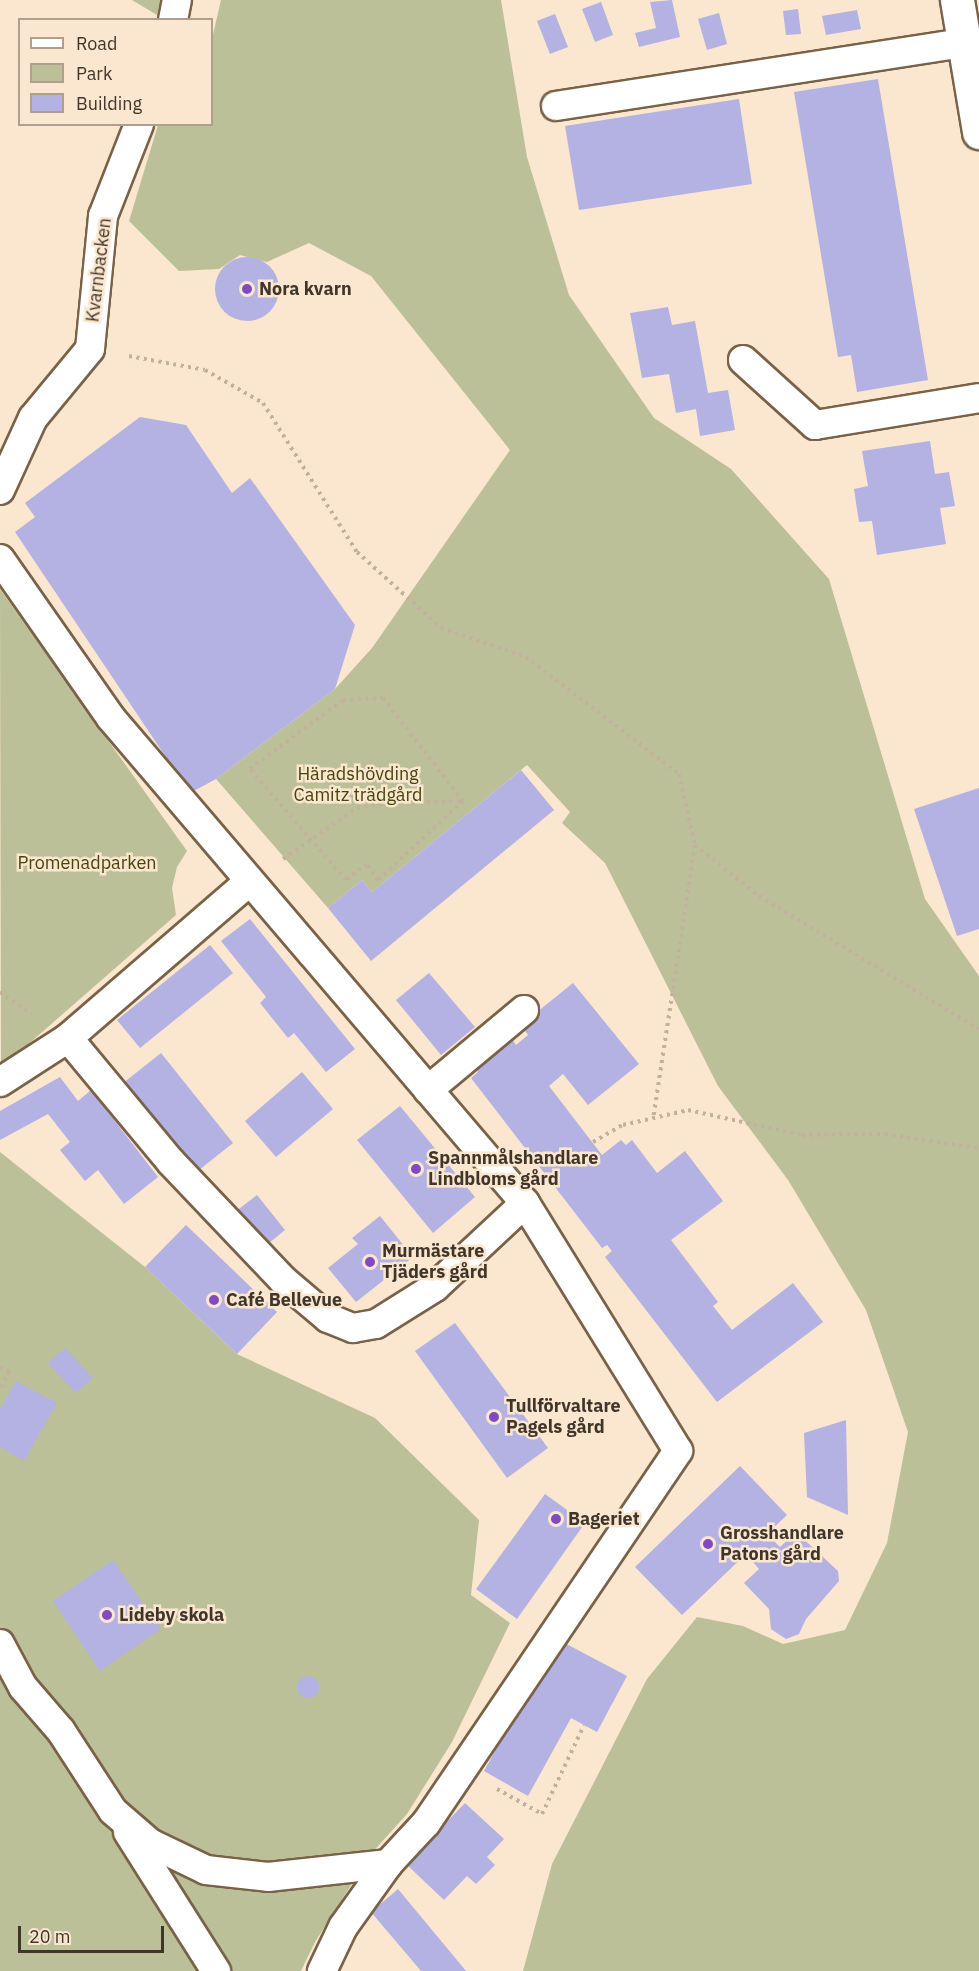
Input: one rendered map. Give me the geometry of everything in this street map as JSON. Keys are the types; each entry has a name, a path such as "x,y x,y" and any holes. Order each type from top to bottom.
{"street":[{"path":"957,0 979,132"}],"lane":[{"path":"173,18 177,0"},
{"path":"556,106 964,43"},
{"name":"Kvarnbacken","path":"90,349 103,216 138,126"},
{"path":"0,490 33,418 90,349"},
{"path":"743,360 815,425 979,398"},
{"path":"0,560 111,718 525,1203 678,1451 426,1823 388,1864 343,1927 322,1971"},
{"path":"0,1082 68,1038 249,882"},
{"path":"428,1090 524,1010"},
{"path":"68,1038 171,1162 283,1281 328,1318 353,1328 376,1324 435,1287 525,1203"},
{"path":"0,1644 23,1687 61,1731 199,1939 216,1971"},
{"path":"113,1811 150,1843 206,1870 268,1877 388,1864"}],"path":[{"path":"90,349 206,370 263,402 357,552 432,620 441,628 526,657 679,774 695,845 653,1118"},
{"path":"383,698 464,801 378,880 367,864 346,880 309,842 250,769 343,700 383,698"},
{"path":"249,882 357,808 397,802 464,801"},
{"path":"695,845 759,896 979,1029"},
{"path":"593,1142 623,1125 688,1110 802,1135 885,1134 979,1148"},
{"path":"0,1367 9,1371 0,1390"},
{"path":"463,1769 542,1814 584,1725"}],"green space":[{"path":"132,0 161,0 157,15"},
{"name":"Häradshövding Camitz trädgård","path":"221,0 501,0 527,157 569,295 654,418 731,469 829,579 925,899 979,976 979,1971 523,1971 552,1864 647,1679 697,1617 743,1626 783,1644 845,1630 887,1543 908,1432 866,1310 788,1180 718,1086 605,863 562,823 570,812 527,765 372,892 362,880 328,908 216,779 335,689 372,648 510,450 371,276 309,243 267,262 240,255 219,269 179,271 129,221 158,126 213,126 213,35"},
{"name":"Promenadparken","path":"0,589 187,851 177,867 172,888 176,915 1,1068"},
{"path":"0,1152 145,1267 237,1354 375,1418 479,1520 471,1595 510,1623 452,1742 407,1814 370,1855 315,1942 301,1971 0,1971"}],"building":[{"path":"672,0 680,37 639,47 635,33 656,28 650,2"},
{"path":"601,2 613,35 595,42 582,9"},
{"path":"798,9 801,34 786,35 783,11"},
{"path":"857,10 861,29 826,35 822,16"},
{"path":"719,13 727,44 707,50 698,19"},
{"path":"555,14 568,47 550,54 537,21"},
{"path":"878,79 928,380 857,392 851,355 838,357 794,92"},
{"path":"739,99 752,184 579,210 565,126"},
{"name":"Nora kvarn","path":"247,257 259,259 270,266 277,277 279,289 277,301 270,312 259,319 247,321 235,319 224,312 217,301 215,289 217,277 224,266 235,259"},
{"path":"668,307 672,325 695,321 708,393 728,390 735,430 700,436 696,409 676,413 669,374 642,378 630,313"},
{"path":"140,417 186,425 232,493 250,478 355,625 335,689 216,779 190,793 15,532 35,517 25,503"},
{"path":"930,441 935,474 949,472 955,506 940,508 946,544 877,555 872,521 859,522 854,489 868,486 862,451"},
{"path":"521,770 554,810 371,961 328,908 362,880 372,892"},
{"path":"979,788 979,929 957,936 914,809"},
{"path":"250,919 355,1049 326,1072 294,1033 288,1038 260,1003 266,997 221,941"},
{"path":"210,945 233,973 140,1048 117,1020"},
{"path":"429,973 475,1027 441,1055 396,1000"},
{"path":"573,983 639,1064 588,1105 563,1074 549,1086 602,1155 621,1140 626,1145 632,1140 657,1173 685,1151 723,1201 671,1240 718,1302 713,1306 732,1330 793,1283 823,1322 717,1402 605,1257 612,1251 607,1245 602,1248 471,1078 478,1072 475,1068 488,1057 512,1039 516,1045 528,1035 521,1025"},
{"path":"161,1053 233,1143 194,1174 122,1084"},
{"path":"302,1072 333,1109 276,1157 245,1121"},
{"path":"60,1077 78,1101 91,1090 158,1177 124,1204 98,1170 85,1181 60,1150 70,1142 48,1114 0,1140 0,1111"},
{"name":"Spannmålshandlare Lindbloms gård","path":"400,1106 475,1197 433,1233 357,1140"},
{"path":"257,1195 285,1230 263,1248 235,1212"},
{"name":"Murmästare Tjäders gård","path":"380,1216 413,1257 356,1302 328,1268 358,1244 352,1238"},
{"path":"186,1225 277,1312 237,1354 145,1267"},
{"name":"Tullförvaltare Pagels gård","path":"455,1323 548,1448 507,1478 415,1351"},
{"path":"65,1348 93,1378 76,1393 48,1363"},
{"path":"16,1381 57,1403 24,1461 0,1447 0,1409"},
{"path":"846,1420 848,1515 807,1497 804,1433"},
{"name":"Grosshandlare Patons gård","path":"740,1466 787,1515 767,1534 780,1547 796,1532 838,1571 839,1581 806,1619 799,1634 786,1639 771,1629 769,1609 744,1583 759,1569 746,1554 682,1615 635,1567"},
{"path":"545,1494 585,1523 517,1619 476,1589"},
{"name":"Lideby skola","path":"113,1560 161,1629 100,1671 53,1601"},
{"path":"557,1639 627,1676 597,1732 571,1718 528,1796 484,1771"},
{"path":"308,1676 316,1679 319,1687 316,1695 308,1698 300,1695 297,1687 300,1679"},
{"path":"465,1803 504,1839 487,1857 495,1865 476,1884 467,1876 444,1900 406,1864"},
{"path":"398,1889 466,1971 421,1971 371,1912"}],"place":[{"name":"Nora kvarn","path":"247,289"},
{"name":"Spannmålshandlare Lindbloms gård","path":"416,1169"},
{"name":"Murmästare Tjäders gård","path":"370,1262"},
{"name":"Café Bellevue","path":"214,1300"},
{"name":"Tullförvaltare Pagels gård","path":"494,1417"},
{"name":"Bageriet","path":"556,1519"},
{"name":"Grosshandlare Patons gård","path":"708,1544"},
{"name":"Lideby skola","path":"107,1615"}]}
